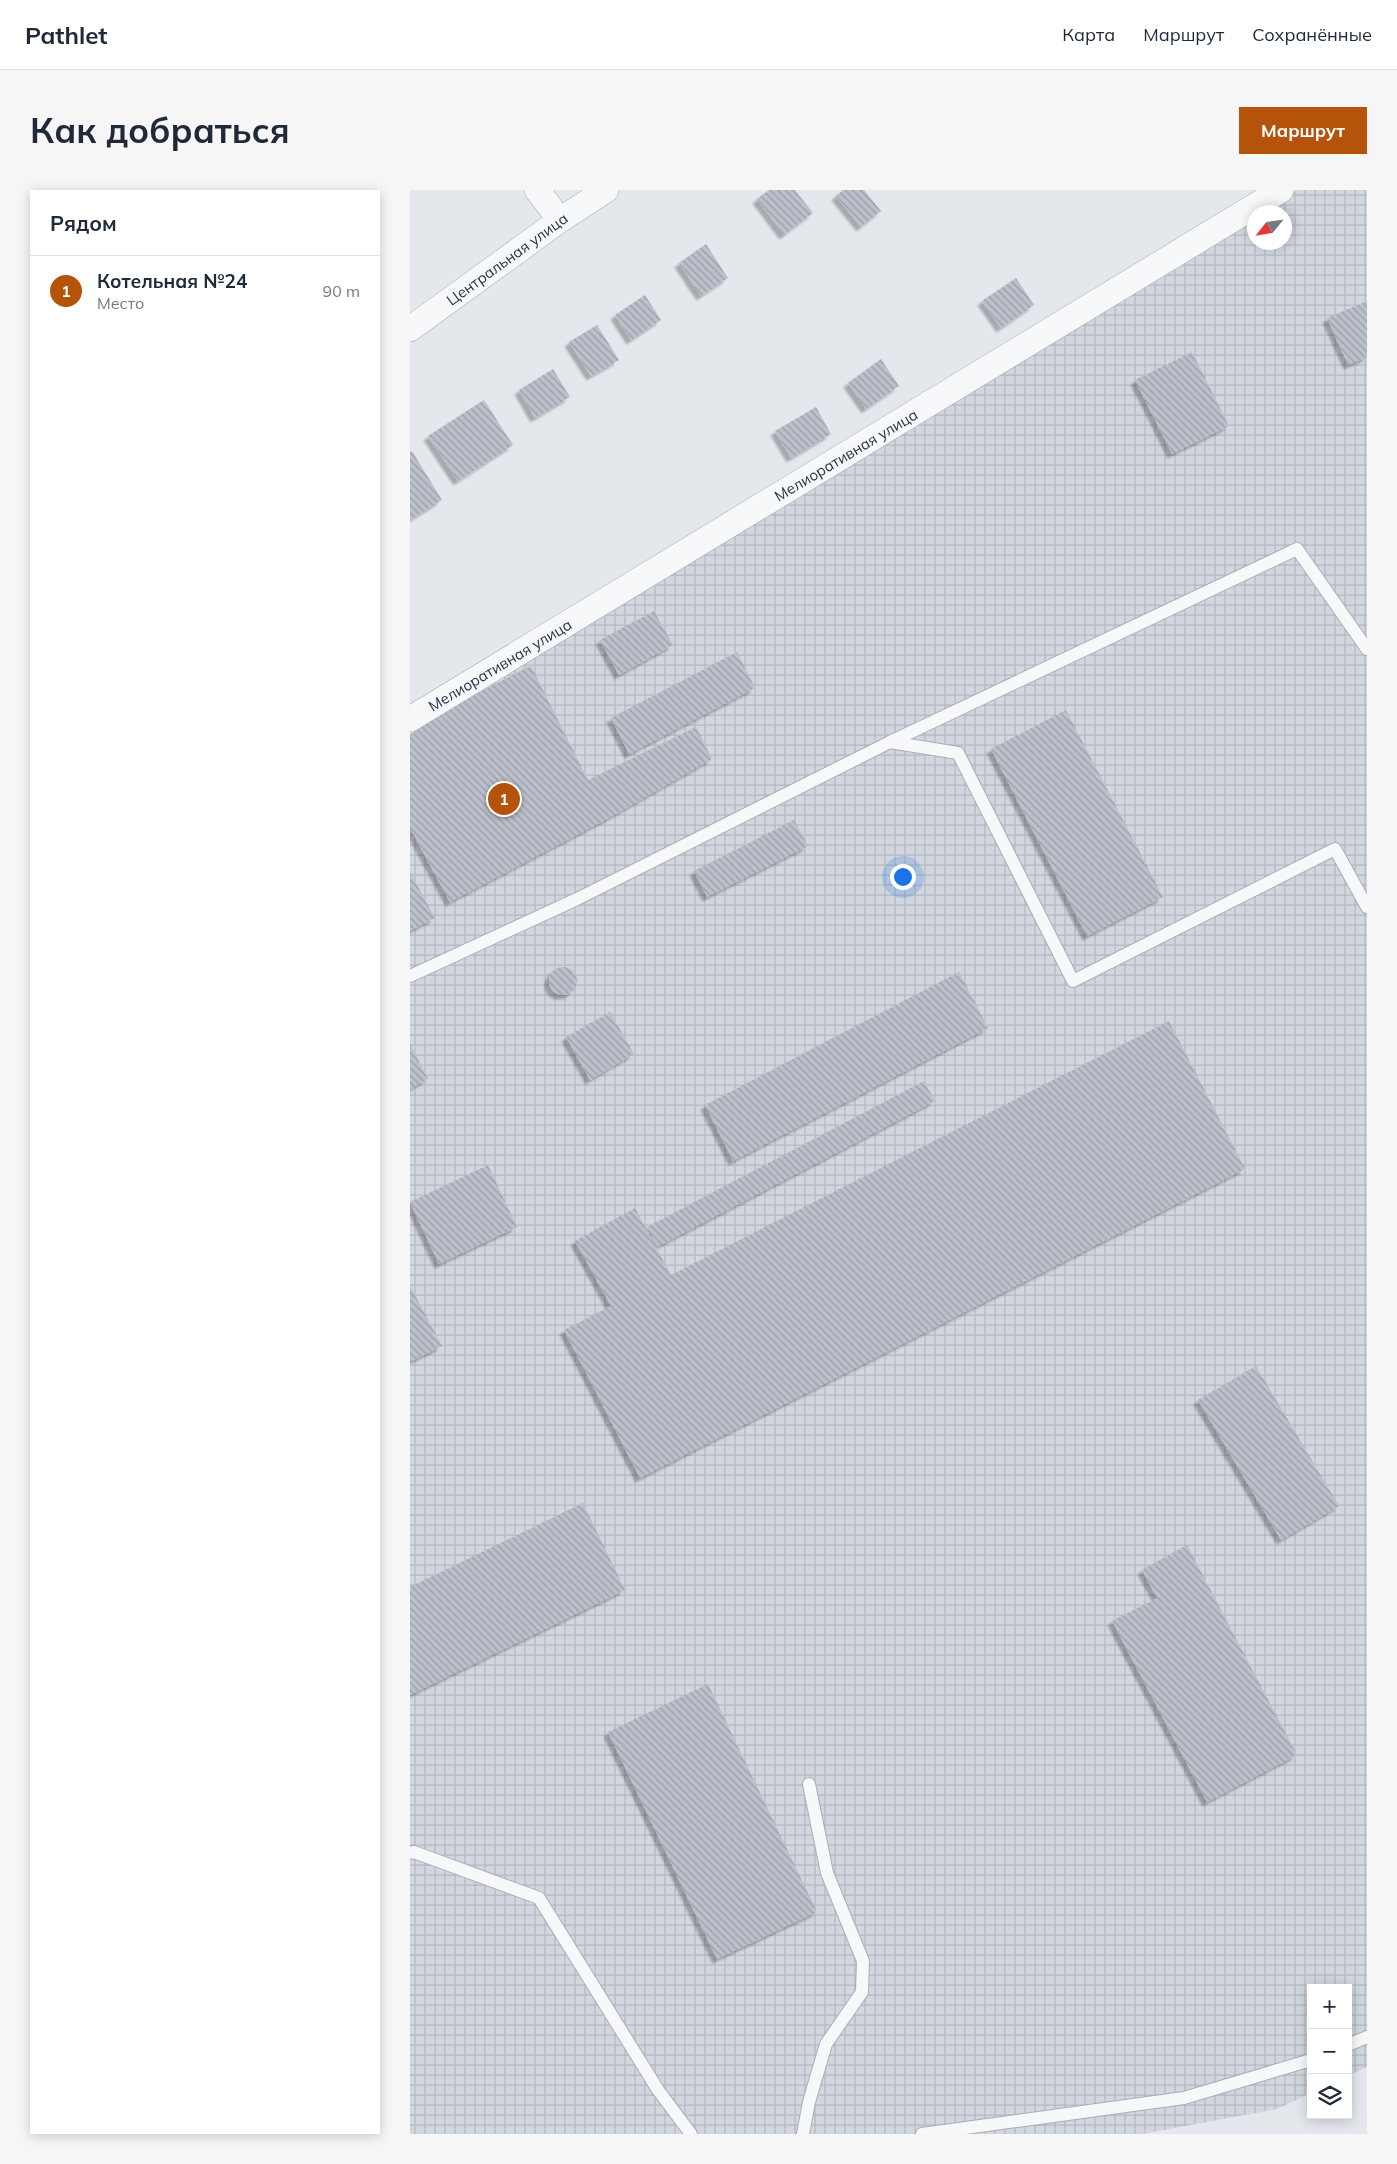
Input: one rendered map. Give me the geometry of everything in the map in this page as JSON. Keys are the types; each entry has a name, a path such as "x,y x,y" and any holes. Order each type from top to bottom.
{"street":[{"path":"537,190 560,220"},
{"name":"Центральная улица","path":"410,329 560,220 606,190"},
{"name":"Мелиоративная улица","path":"410,719 1282,190"}],"lane":[{"path":"410,976 577,899 890,742 1297,550 1367,649"},
{"path":"890,742 958,753 1073,981 1335,849 1367,907"},
{"path":"803,2134 809,2102 826,2044 862,1992 863,1962 827,1873 809,1784"},
{"path":"410,1852 539,1898 658,2090 691,2134"},
{"path":"1352,2043 1367,2037"},
{"path":"922,2134 1184,2098 1307,2061"}],"shaded area":[{"path":"1297,190 1367,190 1367,2067 1352,2074 1352,1984 1307,1984 1307,2095 1277,2109 1142,2134 410,2134 410,729 1247,220 1247,250 1292,250 1292,205 1272,205"}],"building":[{"path":"769,190 795,190 813,213 784,235 757,199"},
{"path":"843,190 864,190 881,211 861,227 836,196"},
{"path":"706,244 728,278 701,296 679,263"},
{"path":"1016,278 1034,305 1001,328 982,301"},
{"path":"645,295 661,320 631,340 615,315"},
{"path":"1367,301 1367,357 1348,365 1327,318"},
{"path":"597,325 619,360 591,376 569,342"},
{"path":"1192,352 1229,426 1172,454 1135,380"},
{"path":"881,359 899,386 866,409 848,383"},
{"path":"553,369 570,397 535,418 519,390"},
{"path":"484,400 513,445 458,481 428,436"},
{"path":"816,407 831,434 791,458 775,431"},
{"path":"412,451 442,500 410,520 410,452"},
{"path":"654,611 673,645 619,675 600,640"},
{"path":"737,652 755,688 629,754 611,718"},
{"path":"531,666 588,780 696,727 712,759 609,818 450,902 410,828 410,737 430,717"},
{"path":"1066,710 1163,897 1087,936 991,749"},
{"path":"794,820 808,846 707,897 694,871"},
{"path":"410,872 435,918 410,931"},
{"path":"563,967 573,971 577,981 573,991 563,995 553,991 549,981 553,971"},
{"path":"959,972 988,1028 733,1161 705,1105"},
{"path":"610,1012 634,1054 590,1080 566,1037"},
{"path":"1169,1021 1245,1169 640,1478 564,1330 611,1306 575,1241 635,1208 671,1275"},
{"path":"410,1044 428,1079 410,1089"},
{"path":"924,1081 935,1101 657,1247 647,1227"},
{"path":"488,1165 517,1227 439,1264 410,1202"},
{"path":"410,1286 442,1346 410,1362"},
{"path":"1256,1366 1339,1506 1281,1540 1198,1400"},
{"path":"583,1503 625,1590 410,1695 410,1587"},
{"path":"1187,1545 1297,1755 1207,1802 1112,1621 1157,1598 1142,1570"},
{"path":"708,1684 817,1912 717,1959 608,1732"}],"place":[{"name":"Котельная №24","path":"504,799"}]}
